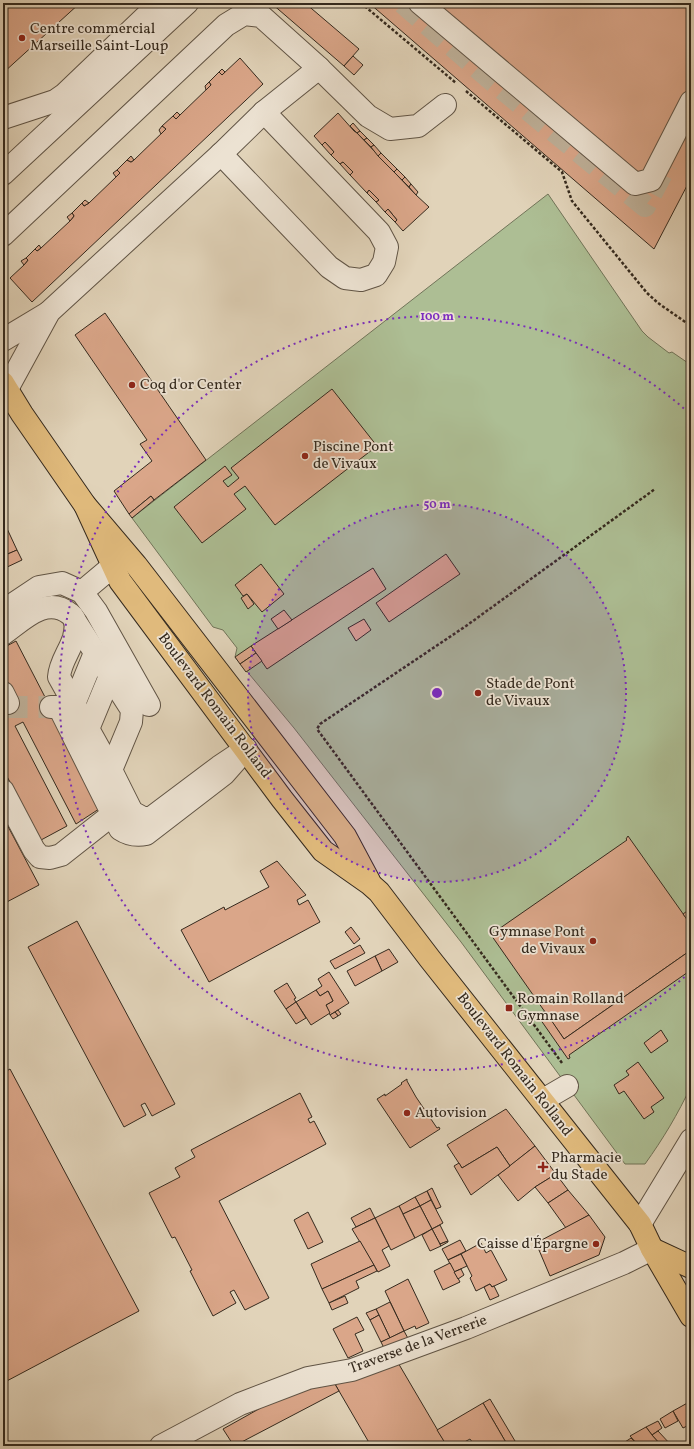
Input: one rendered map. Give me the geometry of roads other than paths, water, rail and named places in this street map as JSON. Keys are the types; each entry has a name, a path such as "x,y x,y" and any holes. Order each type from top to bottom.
{"main road":[{"name":"Boulevard Romain Rolland","path":"5,386 22,414 86,505 136,565 345,836 370,884"},
{"name":"Boulevard Romain Rolland","path":"86,505 120,581 323,851 379,892 430,959 640,1224 652,1249 691,1316"},
{"path":"652,1249 691,1266"}],"street":[{"path":"3,118 55,101 65,94 160,3"},
{"path":"3,174 187,3"},
{"path":"420,3 635,184 651,180 691,102"},
{"path":"3,235 226,25 244,14 261,16 319,68 368,116 390,129 418,126 445,105"},
{"path":"3,340 49,312 264,112 319,68"},
{"path":"220,154 329,268 345,278 361,280 376,275 384,262 387,247 379,232 264,112"},
{"path":"5,386 49,312"},
{"path":"82,592 113,566"},
{"path":"3,611 39,586 62,583 82,592 96,611 149,705"},
{"path":"3,634 40,609 51,606 63,608 72,616 132,710 131,722 88,730"},
{"path":"75,621 74,636 59,668 59,677 132,812 144,818 152,818 219,767 266,735"},
{"path":"88,730 107,671"},
{"path":"88,730 107,671"},
{"path":"50,707 58,707 120,829 128,834 139,836 146,834 224,774 246,749"},
{"path":"3,791 34,850 40,857 50,858 61,855 113,814"},
{"path":"543,1100 567,1086"},
{"path":"640,1224 691,1140"},
{"name":"Traverse de la Verrerie","path":"161,1446 240,1404 308,1378 352,1370 466,1328 624,1263 652,1249"}],"tunnel":[{"path":"403,3 487,76 645,206 667,164"},
{"path":"8,703 10,707 51,707"}],"place":[{"name":"Centre commercial Marseille Saint-Loup","path":"22,38"},
{"name":"Coq d'or Center","path":"132,385"},
{"name":"Piscine Pont de Vivaux","path":"305,456"},
{"name":"Stade de Pont de Vivaux","path":"478,693"},
{"name":"Gymnase Pont de Vivaux","path":"593,941"},
{"name":"Romain Rolland Gymnase","path":"509,1008"},
{"name":"Autovision","path":"407,1113"},
{"name":"Pharmacie du Stade","path":"543,1167"},
{"name":"Caisse d'Épargne","path":"596,1244"}]}
